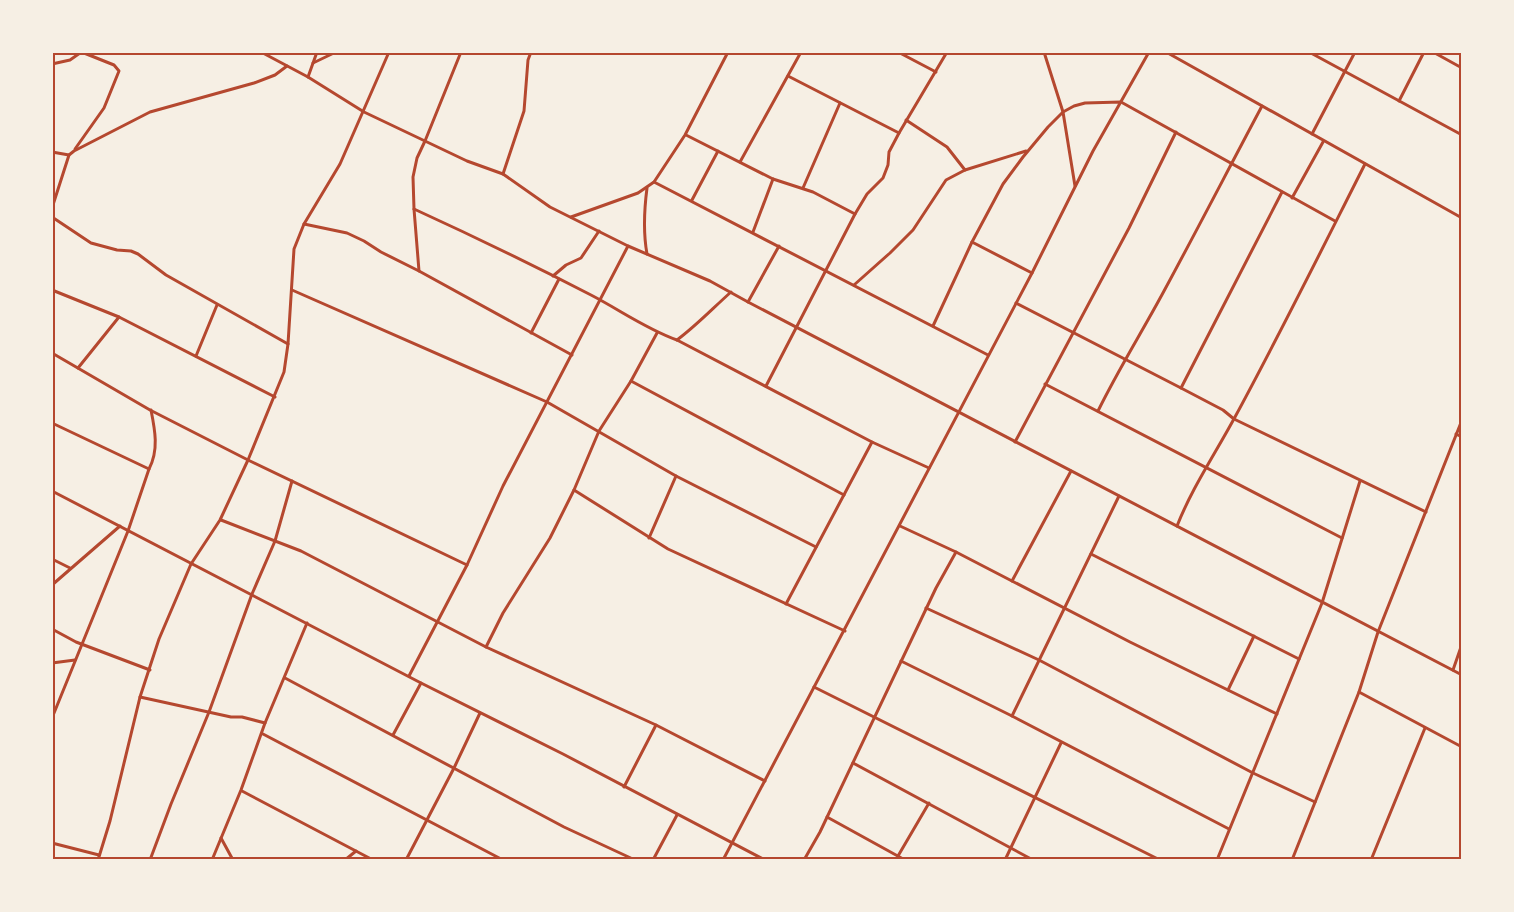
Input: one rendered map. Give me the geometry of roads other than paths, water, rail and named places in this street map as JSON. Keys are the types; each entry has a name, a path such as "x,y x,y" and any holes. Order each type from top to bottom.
{"street":[{"path":"261,52 308,77 364,112 467,161 503,174 550,207 628,246 710,281 1461,675"},
{"path":"308,77 317,52"},
{"path":"313,63 336,52"},
{"path":"52,843 99,857 140,697 159,639 191,564 220,520 248,460 284,372 294,249 304,224 330,184 389,52"},
{"path":"419,271 413,177 417,158 461,52"},
{"path":"503,174 524,111 528,60 531,52"},
{"path":"571,217 647,188 654,182 685,135 728,52"},
{"path":"740,162 801,52"},
{"path":"898,52 936,72"},
{"path":"766,386 855,214 867,194 883,178 888,165 889,152 947,52"},
{"path":"1044,52 1063,112 1075,188"},
{"path":"723,860 900,526 1075,188 1149,52"},
{"path":"1166,52 1461,218"},
{"path":"1309,52 1461,135"},
{"path":"1312,134 1355,52"},
{"path":"1399,101 1424,52"},
{"path":"1432,52 1461,68"},
{"path":"52,64 70,60 84,53 114,64 119,71 104,108 74,151"},
{"path":"52,208 69,155 74,151 150,112 254,83 275,75 287,66"},
{"path":"788,76 899,133"},
{"path":"933,326 972,242 1003,184 1028,151 1063,112 1085,103 1121,102 1335,221"},
{"path":"803,188 840,103"},
{"path":"1098,411 1262,106"},
{"path":"906,120 947,147 965,170"},
{"path":"1015,442 1129,228 1176,132"},
{"path":"685,135 773,178 803,188 855,214"},
{"path":"1292,198 1324,141"},
{"path":"692,200 718,151"},
{"path":"854,285 890,254 913,230 946,180 965,170 1028,151"},
{"path":"52,152 69,155"},
{"path":"1176,526 1365,164"},
{"path":"753,232 773,178"},
{"path":"654,182 988,355"},
{"path":"647,188 644,210 644,241 647,254"},
{"path":"1181,388 1282,192"},
{"path":"414,209 560,279 657,333 677,340 872,442 930,468"},
{"path":"52,217 90,243 138,254 166,275 288,344"},
{"path":"304,224 347,233 572,355"},
{"path":"553,276 566,265 581,258 599,231"},
{"path":"972,242 1032,273"},
{"path":"409,676 467,565 503,486 628,246"},
{"path":"748,302 778,246"},
{"path":"531,333 560,279"},
{"path":"52,290 119,317 275,397"},
{"path":"292,290 547,402 676,476 816,547"},
{"path":"677,340 731,292"},
{"path":"1016,303 1125,358 1234,418 1425,512"},
{"path":"196,357 217,305"},
{"path":"78,368 119,317"},
{"path":"486,647 549,538 574,490 599,431 631,381 657,333"},
{"path":"52,354 150,410 248,460 467,565"},
{"path":"631,381 844,495"},
{"path":"1045,384 1342,538"},
{"path":"52,718 128,531 154,455 156,438 150,410"},
{"path":"1292,860 1359,692 1378,632 1461,420"},
{"path":"52,423 149,470"},
{"path":"1456,434 1461,437"},
{"path":"786,604 872,442"},
{"path":"1012,581 1071,471"},
{"path":"649,538 676,476"},
{"path":"150,860 209,712 252,594 275,541 292,481"},
{"path":"1217,860 1322,603 1360,481"},
{"path":"574,490 668,549 845,631"},
{"path":"52,491 765,860"},
{"path":"1012,716 1119,496"},
{"path":"220,520 302,551 486,647 656,725 765,781"},
{"path":"52,585 120,526"},
{"path":"900,526 1276,714"},
{"path":"804,860 827,817 926,608 956,552"},
{"path":"1091,554 1299,659"},
{"path":"52,559 70,568"},
{"path":"926,608 1039,660 1253,773 1315,802"},
{"path":"212,860 307,623"},
{"path":"52,629 83,645 150,670"},
{"path":"1228,690 1254,636"},
{"path":"1453,671 1461,644"},
{"path":"52,663 76,660"},
{"path":"901,662 1012,716 1229,829"},
{"path":"285,678 564,827 635,860"},
{"path":"393,735 421,683"},
{"path":"814,687 1160,860"},
{"path":"1359,692 1461,747"},
{"path":"140,697 265,723"},
{"path":"406,860 480,713"},
{"path":"624,787 656,725"},
{"path":"1371,860 1425,728"},
{"path":"262,734 503,860"},
{"path":"1005,860 1061,743"},
{"path":"853,763 1033,860"},
{"path":"241,790 373,860"},
{"path":"898,856 929,803"},
{"path":"653,860 677,815"},
{"path":"827,817 905,860"},
{"path":"221,838 233,860"},
{"path":"345,860 356,851"}]}
